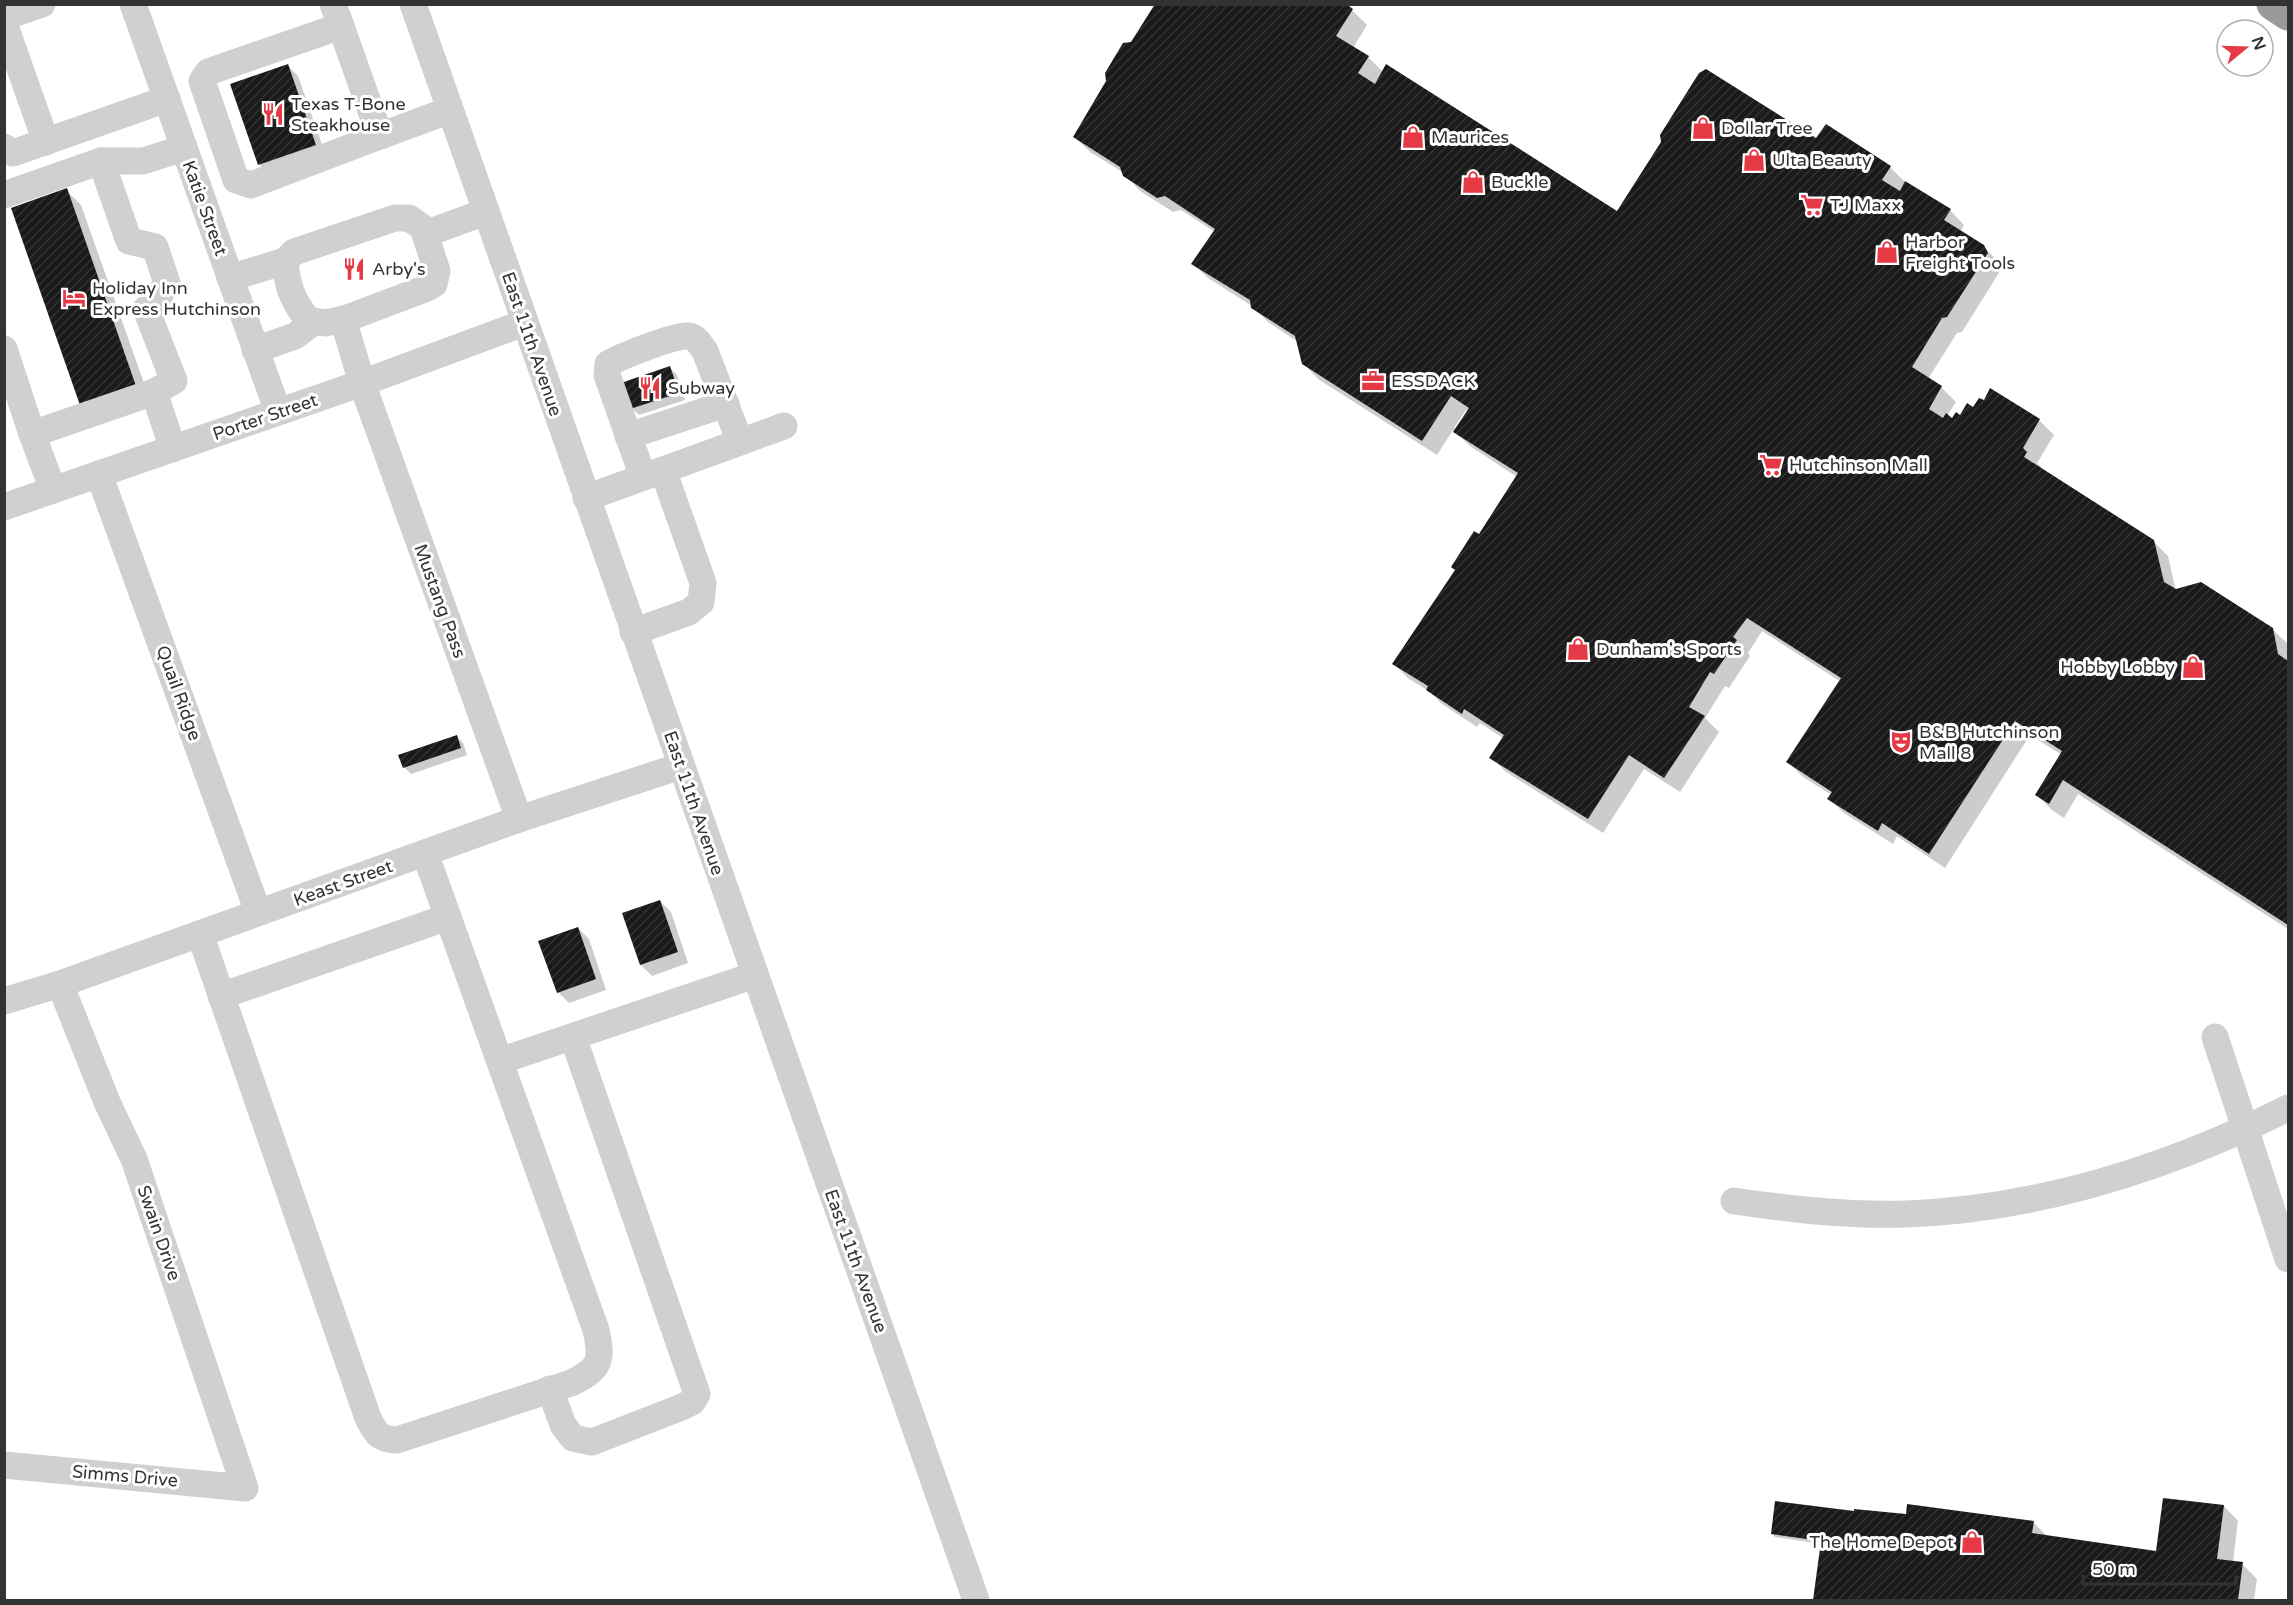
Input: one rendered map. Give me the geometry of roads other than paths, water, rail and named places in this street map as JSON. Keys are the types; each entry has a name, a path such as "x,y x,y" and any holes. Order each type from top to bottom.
{"highway":[{"path":"2273,4 2289,14"}],"street":[{"path":"4,17 42,4"},
{"name":"Katie Street","path":"133,4 278,412"},
{"name":"East 11th Avenue","path":"413,4 976,1600"},
{"path":"380,136 337,15 208,72 202,81 236,180 250,185 450,110"},
{"path":"4,23 46,142"},
{"path":"4,147 13,153 167,99"},
{"path":"4,195 102,161 143,161 184,148"},
{"path":"32,434 154,392 174,381 146,309 157,299 167,284 155,247 129,241 102,161"},
{"path":"425,234 485,212"},
{"path":"230,278 285,261 294,252 395,218 409,218 423,228 437,271 434,284 427,288 343,319 325,323 308,320 296,304 287,279 285,261"},
{"name":"Mustang Pass","path":"343,319 362,383 519,819"},
{"path":"255,350 295,336 315,321"},
{"name":"Porter Street","path":"4,507 362,383 524,323"},
{"path":"633,632 688,612 701,602 703,583 653,473 628,436 607,375 608,364 617,358 687,335 697,340 705,351 740,442"},
{"path":"4,349 53,490"},
{"path":"154,392 172,449"},
{"path":"628,436 726,404"},
{"path":"586,498 784,426"},
{"name":"Quail Ridge","path":"99,474 258,912"},
{"name":"Keast Street","path":"4,1001 60,984 519,819 681,766"},
{"path":"200,934 360,1395 375,1431 384,1439 397,1440 550,1389 589,1374 597,1365 600,1351 596,1330 425,853"},
{"path":"221,996 448,917"},
{"path":"500,1061 755,975"},
{"name":"Swain Drive","path":"60,984 107,1102 134,1158 245,1488"},
{"path":"550,1389 563,1425 573,1438 592,1442 682,1407 692,1402 697,1394 573,1037"},
{"path":"2215,1038 2289,1259"},
{"path":"1734,1201 1845,1214 1905,1214 1962,1210 2023,1201 2151,1167 2246,1129 2289,1108"},
{"name":"Simms Drive","path":"4,1465 245,1488"}],"place":[{"name":"Texas T-Bone Steakhouse","path":"273,114"},
{"name":"Dollar Tree","path":"1703,128"},
{"name":"Maurices","path":"1413,137"},
{"name":"Ulta Beauty","path":"1754,160"},
{"name":"Buckle","path":"1473,182"},
{"name":"TJ Maxx","path":"1812,205"},
{"name":"Harbor Freight Tools","path":"1887,252"},
{"name":"Arby's","path":"354,269"},
{"name":"Holiday Inn Express Hutchinson","path":"74,298"},
{"name":"ESSDACK","path":"1373,381"},
{"name":"Subway","path":"650,388"},
{"name":"Hutchinson Mall","path":"1771,465"},
{"name":"Dunham's Sports","path":"1578,649"},
{"name":"Hobby Lobby","path":"2193,667"},
{"name":"B&B Hutchinson Mall 8","path":"1901,742"},
{"name":"The Home Depot","path":"1972,1542"}]}
